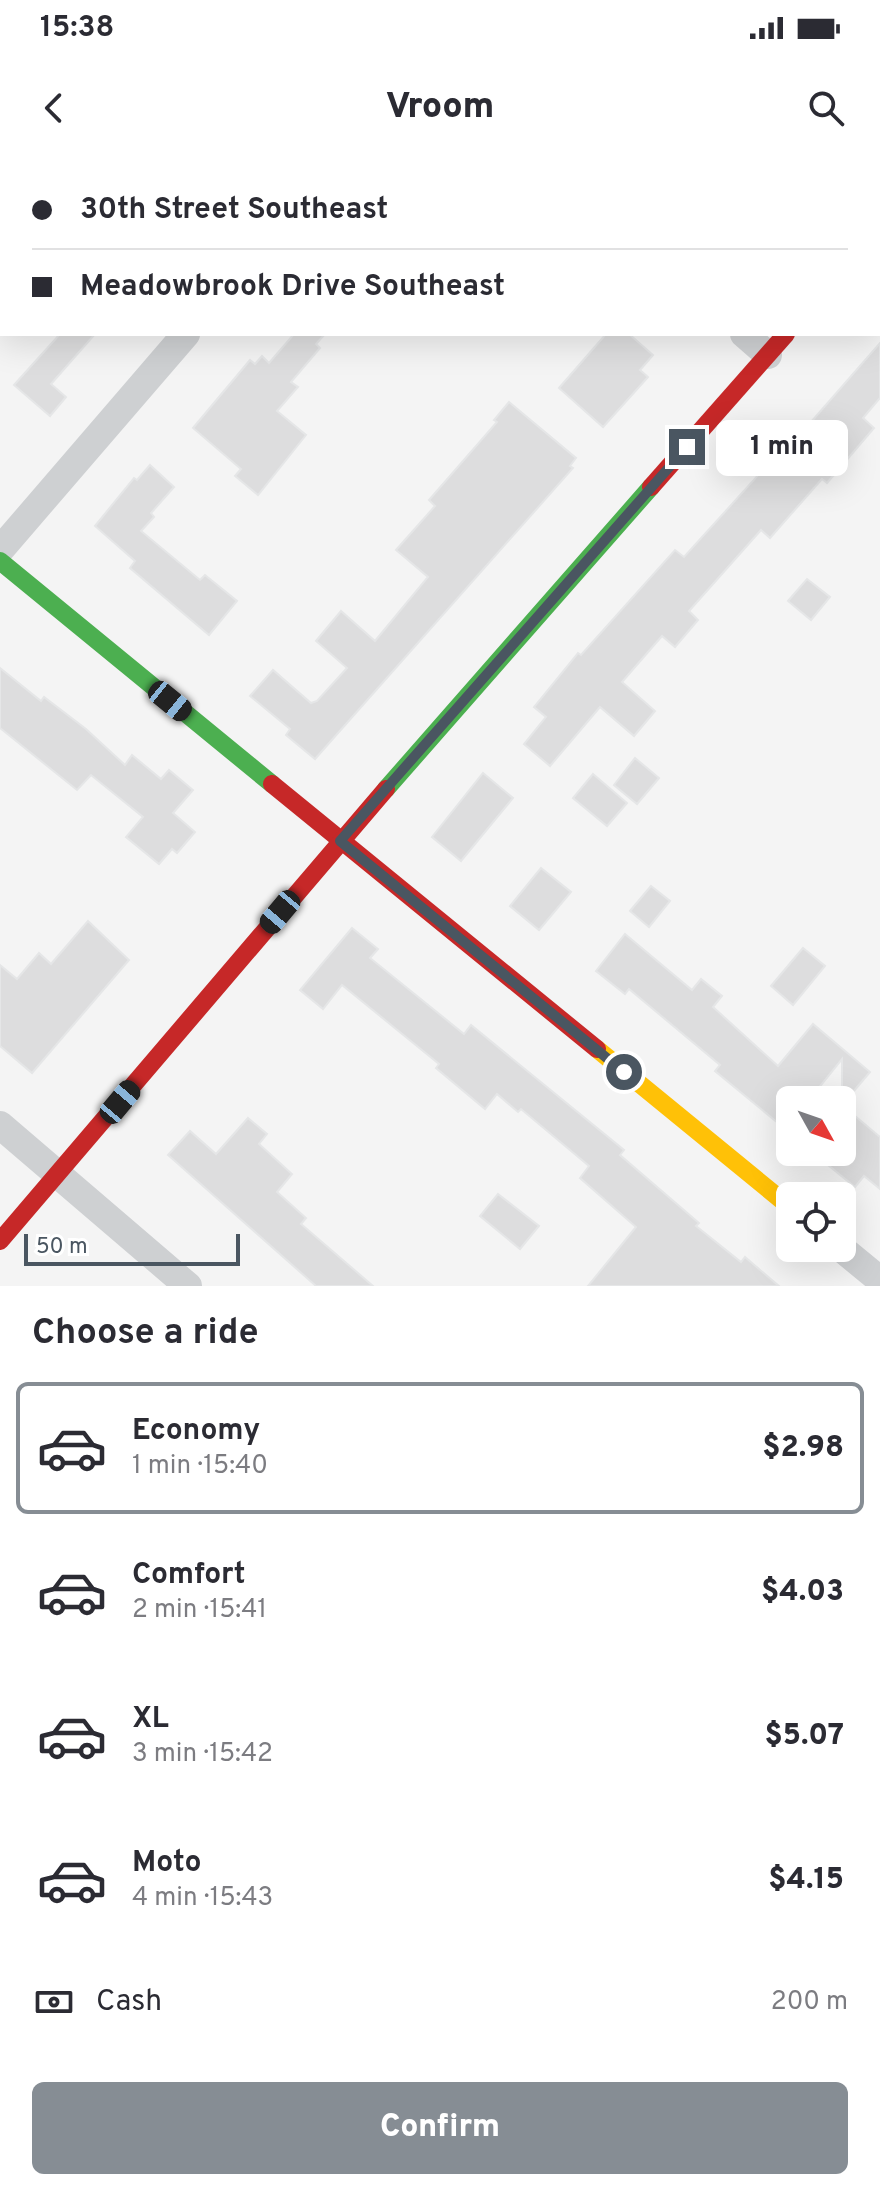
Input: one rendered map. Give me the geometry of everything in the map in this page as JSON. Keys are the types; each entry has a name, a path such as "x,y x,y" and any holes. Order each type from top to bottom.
{"street":[{"path":"0,550 184,336"},
{"path":"0,1241 340,841 777,344 751,336"},
{"path":"0,561 776,1196"},
{"path":"0,1125 188,1286"},
{"path":"856,1260 880,1280"}],"building":[{"path":"58,336 93,336 51,384 66,397 50,416 14,385"},
{"path":"292,336 323,336 316,344 320,348 291,382 298,387 277,411 306,435 258,495 235,476 241,469 193,428 250,360 255,364 262,356 269,363"},
{"path":"604,336 631,336 653,355 640,370 648,377 603,427 559,388"},
{"path":"880,343 880,398 863,418 874,428 827,483 822,479 770,538 761,530 689,611 698,620 675,647 662,636 622,682 655,711 634,736 600,707 550,766 524,744 546,717 534,707 578,653 581,655 675,550 684,557 770,462 778,469 808,434 804,430"},
{"path":"509,402 576,458 570,466 573,468 315,759 286,735 290,729 250,696 273,670 311,703 317,701 347,668 316,641 341,611 375,641 428,577 396,550 435,506 429,500 497,422 494,420"},
{"path":"150,465 174,487 151,513 154,517 141,531 200,580 205,575 237,601 209,635 130,568 135,561 95,526 134,478 137,480"},
{"path":"807,579 830,597 811,620 788,601"},
{"path":"0,668 41,701 44,697 86,729 125,765 132,755 161,779 169,770 193,790 173,813 195,832 177,853 172,849 159,864 126,837 143,817 91,775 77,790 0,728"},
{"path":"635,758 659,778 637,804 614,785"},
{"path":"483,773 513,798 461,861 432,837"},
{"path":"593,774 627,803 607,826 573,798"},
{"path":"541,868 571,892 539,930 510,906"},
{"path":"651,886 670,901 649,927 630,911"},
{"path":"88,921 129,960 32,1073 0,1046 0,965 17,979 39,953 51,964"},
{"path":"352,928 378,949 370,958 464,1034 471,1025 624,1150 620,1155 699,1223 696,1226 741,1262 745,1257 779,1286 588,1286 636,1227 580,1178 589,1166 521,1109 518,1112 497,1094 485,1109 436,1068 439,1064 342,985 323,1009 300,990"},
{"path":"625,934 692,990 701,979 722,996 713,1007 778,1066 813,1024 870,1072 856,1088 856,1086 842,1086 842,1059 820,1086 776,1086 776,1121 715,1071 720,1065 629,989 625,994 596,971"},
{"path":"803,948 825,966 793,1005 771,986"},
{"path":"856,1117 880,1137 880,1189 864,1176 856,1186 856,1182 849,1182 829,1166 856,1166"},
{"path":"248,1118 267,1134 259,1144 292,1174 277,1192 306,1218 301,1224 373,1286 316,1286 168,1155 190,1131 216,1154"},
{"path":"498,1194 539,1226 520,1249 480,1216"}],"traffic: fast":[{"path":"386,789 651,487"},
{"path":"0,561 272,784"}],"traffic: slow":[{"path":"597,1049 776,1196"}],"traffic: jam":[{"path":"651,487 784,336"},
{"path":"272,784 597,1049"},
{"path":"0,1241 386,789"}],"route":[{"path":"624,1072 340,841 687,447"}]}
